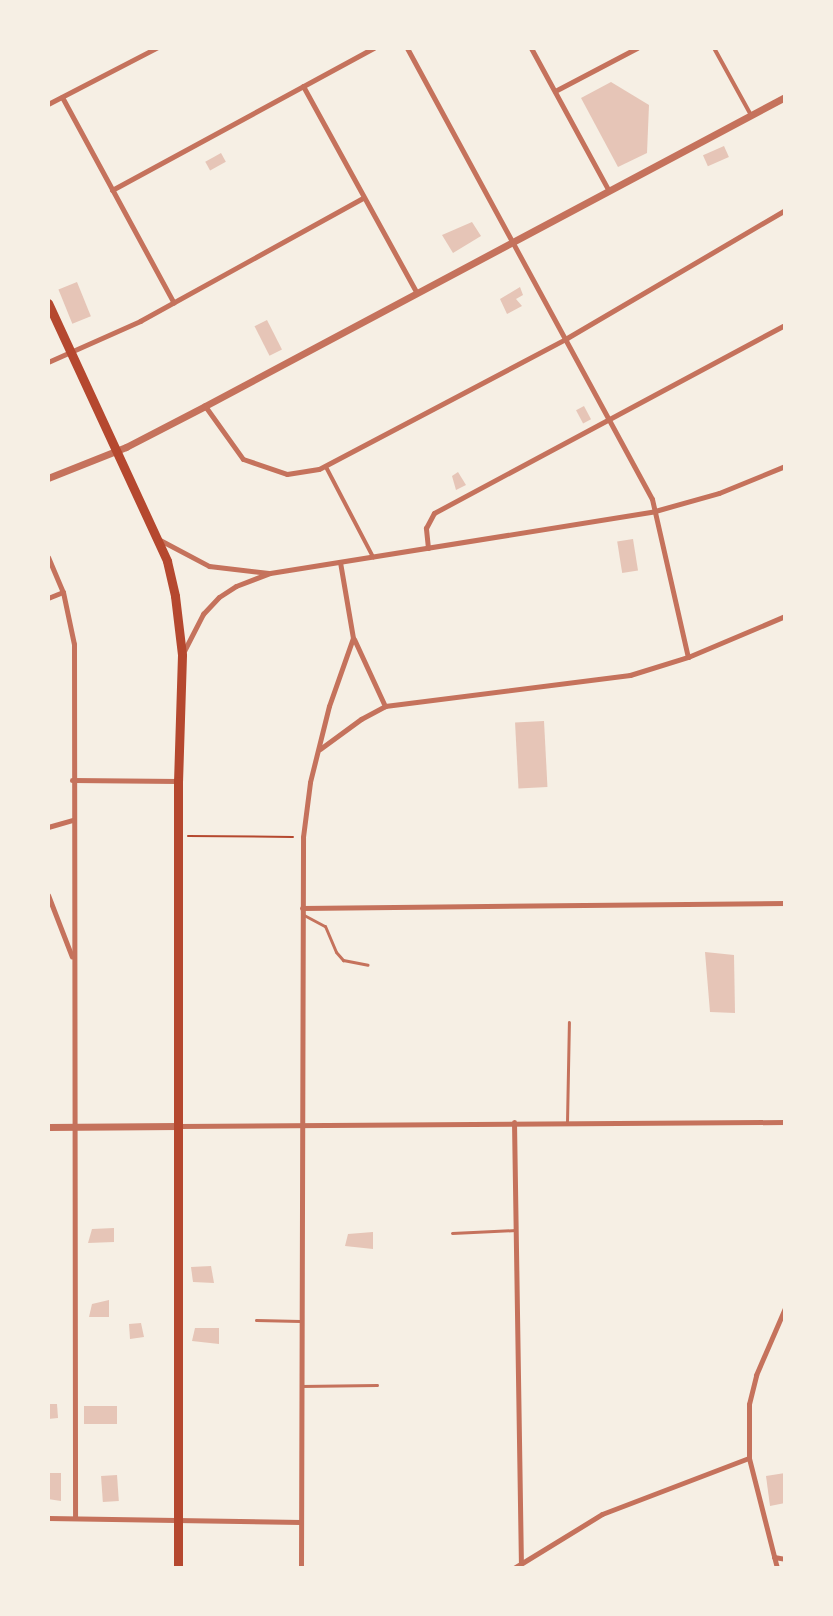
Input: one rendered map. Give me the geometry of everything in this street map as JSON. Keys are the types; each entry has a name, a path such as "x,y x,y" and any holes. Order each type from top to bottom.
{"main road":[{"path":"48,303 157,539 174,588 182,655 178,781 178,1568"}],"street":[{"path":"48,104 156,48"},
{"path":"112,190 374,48"},
{"path":"407,48 611,418 655,511 688,657"},
{"path":"531,48 610,193"},
{"path":"555,91 637,48"},
{"path":"714,48 751,115"},
{"path":"303,86 417,293"},
{"path":"62,97 174,303"},
{"path":"48,478 116,451 205,406 610,193 785,97"},
{"path":"48,362 174,303 363,198"},
{"path":"205,406 231,447 256,466 287,474 326,467 567,338 785,210"},
{"path":"428,548 426,528 434,513 785,325"},
{"path":"157,539 209,566 270,573 655,511 719,493 785,466"},
{"path":"326,467 373,557"},
{"path":"48,557 63,592 74,644 75,1518"},
{"path":"340,562 353,638 385,706"},
{"path":"182,655 203,614 219,597 270,573"},
{"path":"48,598 63,592"},
{"path":"319,750 385,706 630,675 688,657 785,616"},
{"path":"301,1568 303,837 310,782 329,706 353,638"},
{"path":"72,780 178,781"},
{"path":"48,827 72,820"},
{"path":"48,895 74,962"},
{"path":"302,911 785,903"},
{"path":"514,1122 521,1562"},
{"path":"48,1127 785,1122"},
{"path":"777,1568 749,1458 749,1404 756,1375 785,1308"},
{"path":"514,1568 602,1514 749,1458"},
{"path":"48,1518 301,1522"},
{"path":"774,1557 785,1559"}],"lane":[{"path":"302,911 325,926 336,952 343,960 368,965"},
{"path":"567,1122 569,1022"},
{"path":"452,1233 516,1230"},
{"path":"256,1320 300,1321"},
{"path":"301,1386 377,1385"}],"path":[{"path":"192,836 303,837"}],"building":[{"path":"611,82 649,105 647,153 618,167 581,98"},
{"path":"724,146 729,157 708,166 703,155"},
{"path":"221,153 226,162 210,170 205,162"},
{"path":"472,222 481,236 453,253 442,235"},
{"path":"77,282 91,316 72,324 58,289"},
{"path":"520,287 523,295 516,299 522,306 507,314 500,299"},
{"path":"267,320 282,349 270,356 255,326"},
{"path":"584,406 591,419 583,423 576,410"},
{"path":"458,472 466,485 456,490 452,476"},
{"path":"633,539 638,571 622,573 617,542"},
{"path":"544,721 547,787 518,788 515,723"},
{"path":"705,952 734,955 735,1013 710,1012"},
{"path":"114,1228 114,1242 88,1243 92,1229"},
{"path":"373,1232 373,1249 345,1246 348,1234"},
{"path":"211,1266 214,1283 193,1282 191,1267"},
{"path":"109,1300 109,1317 89,1317 92,1304"},
{"path":"141,1323 144,1337 130,1339 129,1324"},
{"path":"195,1328 219,1328 219,1344 192,1341"},
{"path":"48,1404 57,1404 58,1418 48,1419"},
{"path":"84,1406 117,1406 117,1424 84,1424"},
{"path":"49,1473 61,1473 61,1501 48,1499"},
{"path":"785,1473 785,1503 770,1506 766,1476"},
{"path":"117,1475 119,1501 103,1502 101,1476"}]}
